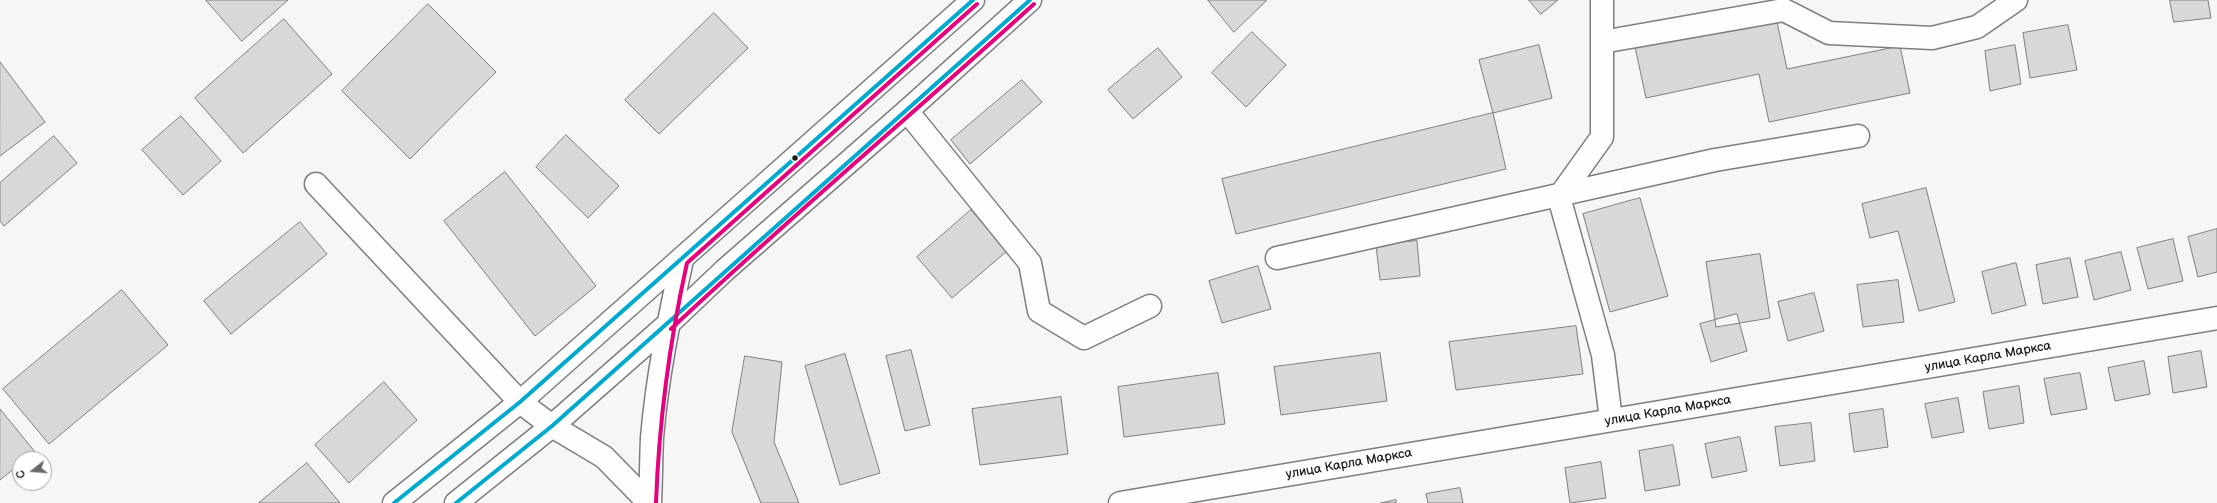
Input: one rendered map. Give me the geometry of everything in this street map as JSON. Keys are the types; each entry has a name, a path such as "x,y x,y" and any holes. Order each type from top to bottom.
{"main road":[{"path":"394,503 520,402 682,260 972,0"},
{"path":"456,503 552,426 667,325 725,270 907,111 1030,0"},
{"path":"1559,196 1602,137 1602,0"},
{"path":"1602,42 1784,10 1829,33 1932,38 1977,27 2016,0"},
{"path":"907,111 1030,263 1039,312 1084,338 1150,306"},
{"path":"1277,258 1715,160 1858,136"},
{"path":"316,184 520,402 552,426 604,457 649,503"},
{"path":"1559,196 1602,355 1611,420"},
{"path":"649,503 652,438 667,325 682,260"},
{"name":"улица Карла Маркса","path":"1120,503 2217,318"}],"building":[{"path":"206,0 288,0 242,41"},
{"path":"1208,0 1266,0 1266,1 1234,32"},
{"path":"1529,0 1558,0 1541,14"},
{"path":"2170,0 2208,0 2211,18 2174,22"},
{"path":"428,4 496,72 410,159 342,91"},
{"path":"714,13 748,48 659,134 625,100"},
{"path":"1776,17 1787,69 1900,46 1910,93 1769,122 1759,74 1646,98 1635,47"},
{"path":"284,19 332,74 243,153 195,98"},
{"path":"2068,25 2077,70 2030,78 2023,33"},
{"path":"1252,32 1286,65 1246,107 1212,73"},
{"path":"1539,45 1552,98 1493,113 1479,60"},
{"path":"2015,45 2021,84 1990,91 1985,51"},
{"path":"1158,48 1182,77 1133,119 1108,90"},
{"path":"0,62 45,122 0,156"},
{"path":"1022,80 1042,102 970,164 951,140"},
{"path":"1493,113 1506,169 1236,234 1222,179"},
{"path":"181,116 221,161 183,195 142,150"},
{"path":"566,135 619,186 588,218 536,167"},
{"path":"54,136 77,163 4,226 0,221 0,183"},
{"path":"505,172 596,286 535,336 444,221"},
{"path":"1926,188 1955,302 1919,311 1898,231 1870,238 1862,204"},
{"path":"1640,198 1668,296 1610,312 1583,214"},
{"path":"971,210 1007,251 952,298 917,257"},
{"path":"300,222 327,254 231,334 204,301"},
{"path":"2217,229 2217,272 2198,277 2188,237"},
{"path":"2173,239 2183,281 2148,289 2137,248"},
{"path":"1417,241 1420,276 1380,280 1376,245"},
{"path":"2121,252 2131,290 2094,300 2085,261"},
{"path":"1760,254 1770,318 1716,327 1706,262"},
{"path":"2070,258 2078,297 2043,304 2036,265"},
{"path":"2016,263 2026,305 1992,314 1982,272"},
{"path":"1258,266 1271,309 1222,323 1209,281"},
{"path":"1898,280 1904,322 1863,327 1857,285"},
{"path":"122,290 168,345 49,444 3,389"},
{"path":"1814,293 1824,331 1788,341 1778,302"},
{"path":"1737,314 1747,351 1711,362 1700,324"},
{"path":"1576,326 1583,374 1456,390 1449,342"},
{"path":"911,350 930,425 905,431 886,356"},
{"path":"2201,351 2207,387 2173,393 2168,357"},
{"path":"1380,353 1387,401 1281,415 1274,367"},
{"path":"845,354 880,473 840,485 805,366"},
{"path":"745,356 782,362 774,442 799,503 761,503 732,432"},
{"path":"2144,361 2150,394 2115,401 2108,368"},
{"path":"1218,373 1225,424 1124,437 1118,387"},
{"path":"2080,373 2087,409 2051,415 2044,379"},
{"path":"384,382 417,420 349,483 315,445"},
{"path":"2019,386 2024,423 1989,429 1983,392"},
{"path":"1061,397 1068,454 980,465 972,409"},
{"path":"1958,398 1964,432 1932,438 1925,404"},
{"path":"0,409 34,451 12,451 12,470 0,480"},
{"path":"1883,409 1888,447 1854,452 1849,414"},
{"path":"1811,423 1815,461 1780,466 1775,427"},
{"path":"1740,437 1747,471 1712,478 1705,444"},
{"path":"1673,445 1680,485 1645,491 1639,451"},
{"path":"1601,462 1606,498 1570,503 1565,468"},
{"path":"307,463 340,503 259,503"},
{"path":"1460,488 1463,503 1428,503 1426,494"},
{"path":"1396,500 1396,503 1381,503"}],"transit line":[{"path":"394,503 520,402 973,0"},
{"path":"456,503 552,426 1030,0"},
{"path":"656,503 662,412 675,323 687,263 977,4"},
{"path":"671,329 1034,4"}]}
